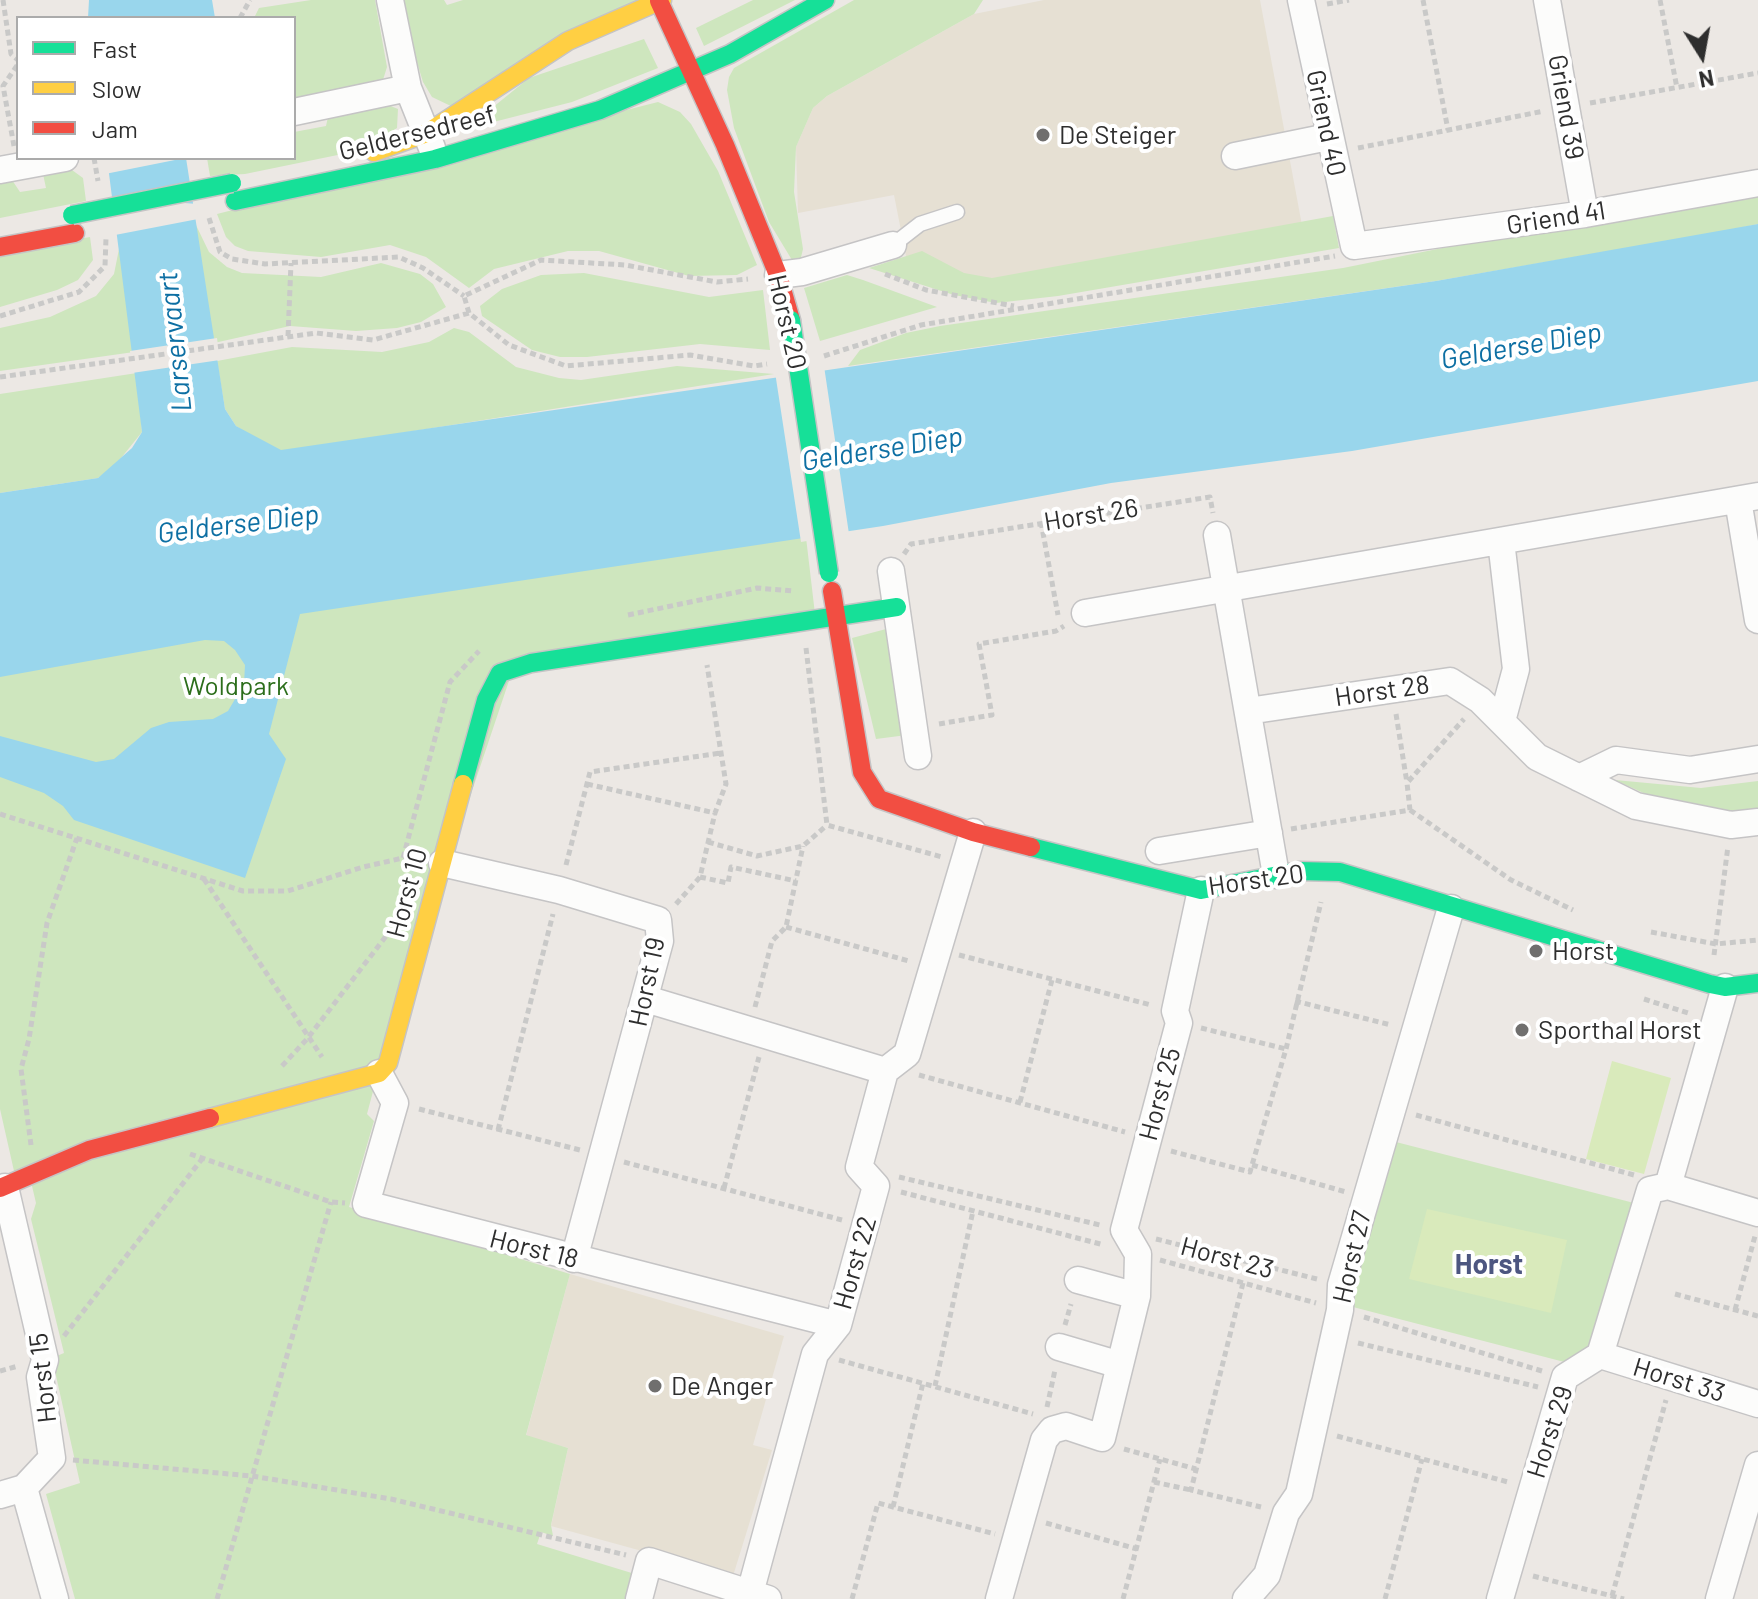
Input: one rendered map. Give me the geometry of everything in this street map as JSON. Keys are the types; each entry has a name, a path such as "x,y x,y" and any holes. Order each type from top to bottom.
{"street":[{"path":"390,0 408,88 435,159"},
{"name":"Geldersedreef","path":"0,247 73,224 234,192 435,159 600,110 730,54 825,0"},
{"name":"Griend 40","path":"1301,0 1328,137 1354,246"},
{"name":"Griend 39","path":"1547,0 1585,214"},
{"name":"Geldersedreef","path":"234,192 392,147 427,133 568,41 660,1"},
{"name":"Horst 20","path":"660,1 778,275 791,320 862,772 879,799 973,832 1201,890 1299,871 1340,872 1451,908 1717,985"},
{"path":"296,112 408,88"},
{"path":"1235,156 1328,137"},
{"path":"14,167 53,160"},
{"name":"Griend 41","path":"1354,246 1585,214 1758,183"},
{"name":"Geldersedreef","path":"0,229 73,224"},
{"path":"778,275 893,245"},
{"path":"1085,613 1227,591 1748,498 1758,620"},
{"path":"1217,535 1276,875"},
{"path":"1501,541 1516,669 1502,721"},
{"path":"891,571 918,756"},
{"path":"835,615 897,607"},
{"name":"Horst 10","path":"379,1073 388,1063 486,700 500,673 531,663 835,615"},
{"name":"Horst 28","path":"1248,711 1450,681 1480,700 1537,757 1636,806 1731,825 1758,822"},
{"path":"1579,778 1616,760 1690,770 1758,759"},
{"name":"Horst 22","path":"649,1561 759,1596 815,1354 838,1325 876,1186 859,1167 885,1071 907,1054 973,832"},
{"name":"Horst 20","path":"1159,851 1269,833"},
{"name":"Horst 19","path":"442,863 559,890 658,920 660,941 646,999 574,1259"},
{"name":"Horst 25","path":"1102,1438 1137,1296 1138,1254 1124,1230 1177,1017 1201,890"},
{"name":"Horst 27","path":"1246,1599 1267,1575 1286,1513 1299,1494 1340,1310 1341,1285 1451,908"},
{"path":"1600,1355 1659,1188 1717,985 1758,983"},
{"path":"646,999 885,1071"},
{"path":"3,1188 89,1150 379,1073 395,1103 366,1204"},
{"name":"Horst 15","path":"3,1188 45,1360 40,1377 52,1458 12,1491"},
{"path":"1659,1188 1758,1213"},
{"name":"Horst 18","path":"366,1204 838,1325"},
{"path":"1078,1280 1137,1296"},
{"path":"1059,1347 1120,1365"},
{"name":"Horst 33","path":"1600,1355 1758,1404"},
{"name":"Horst 29","path":"1500,1599 1563,1385 1600,1355"},
{"path":"999,1599 1044,1440 1052,1430 1066,1426 1102,1438"},
{"path":"1719,1599 1758,1465"},
{"path":"12,1491 55,1599"},
{"path":"639,1599 649,1561"}],"lane":[{"path":"893,245 920,224 957,212"}],"path":[{"path":"3,0 11,54 16,60"},
{"path":"1423,0 1448,130"},
{"path":"1660,0 1677,88"},
{"path":"14,167 3,86 16,65"},
{"path":"207,203 211,233 220,252 232,259 265,264 399,257 423,268 464,296 469,313"},
{"path":"846,259 926,290 1019,307"},
{"path":"464,296 541,260 625,265 717,282 778,275"},
{"path":"288,336 291,263"},
{"path":"0,377 236,343"},
{"name":"Horst 26","path":"891,571 911,544 1210,497 1217,535"},
{"path":"1041,522 1061,628"},
{"path":"915,728 992,715 979,644 1061,628 1085,613"},
{"path":"658,920 691,890 700,877 715,813 726,784 702,635"},
{"path":"1392,690 1410,810 1511,880 1577,912"},
{"path":"1407,783 1480,700"},
{"path":"498,1130 590,772 721,753"},
{"path":"587,784 715,813"},
{"name":"Horst 20","path":"1269,833 1410,810"},
{"path":"0,814 243,891 288,891 403,858 442,863"},
{"path":"708,842 757,856 803,846 827,825"},
{"path":"1717,985 1716,944 1731,825"},
{"path":"35,1174 21,1069 47,923 77,838"},
{"path":"724,1188 757,1032 772,941 786,927 803,846"},
{"path":"700,877 728,883 731,867 796,881"},
{"path":"203,878 307,1039 343,1081"},
{"path":"917,1074 1130,1134 1146,1144 1250,1172 1286,1049 1295,1001 1322,901"},
{"path":"275,1074 307,1039 394,926"},
{"path":"786,927 1052,980 1286,1049"},
{"path":"1646,932 1716,944 1758,940"},
{"path":"1020,1102 1052,980"},
{"path":"1295,1001 1415,1031"},
{"path":"395,1103 866,1227"},
{"path":"1392,1108 1615,1168 1642,1177 1659,1188"},
{"path":"140,1136 331,1202 366,1204"},
{"path":"45,1360 202,1159"},
{"path":"1252,1165 1366,1197"},
{"name":"Horst 23","path":"876,1186 1340,1310 1563,1385"},
{"path":"217,1599 331,1202"},
{"path":"935,1386 973,1211"},
{"path":"1735,1310 1758,1223"},
{"path":"1191,1490 1243,1283"},
{"path":"1675,1294 1758,1316"},
{"path":"1333,1337 1563,1385"},
{"path":"815,1354 1045,1418"},
{"path":"1612,1596 1672,1379"},
{"path":"893,1507 923,1383"},
{"path":"1313,1430 1533,1489"},
{"path":"1102,1438 1113,1447 1196,1469"},
{"path":"52,1458 252,1476 391,1499 649,1561"},
{"path":"1123,1599 1160,1459"},
{"path":"1385,1599 1422,1459"},
{"path":"1154,1482 1286,1513"},
{"path":"852,1599 878,1503 1137,1549"},
{"path":"1509,1569 1624,1599"}],"shaded area":[{"name":"De Steiger","path":"1044,0 1260,0 1304,236 1002,290 906,256 894,195 798,213 796,147 813,108 827,96 974,14"},
{"name":"De Anger","path":"570,1274 784,1336 753,1445 772,1450 733,1576 551,1526 568,1448 526,1436"}],"green space":[{"path":"311,0 375,0 387,67 382,83 296,102 296,16 255,16 259,8"},
{"path":"398,0 444,0 447,5 463,0 644,0 455,108 432,97 423,82"},
{"path":"753,0 795,0 704,46 696,28"},
{"path":"854,0 983,0 974,14 827,96 813,108 796,147 794,192 803,249 798,270 769,222 734,128 727,90 729,77 734,68"},
{"path":"644,39 658,68 572,102 466,129 529,78"},
{"path":"658,102 680,112 691,124 718,171 757,265 737,275 689,276 599,251 568,251 494,269 469,288 426,257 390,245 321,257 248,251 235,246 226,237 217,214"},
{"path":"388,105 398,109 397,128 362,150 245,174 210,176 207,160 296,160 296,132 326,126 328,117"},
{"path":"72,170 83,178 86,201 0,218 0,180 12,180 20,192 46,188 43,174"},
{"path":"1758,190 1758,224 1725,231 1436,281 848,366 860,350 906,333 940,326 1343,268 1641,208"},
{"path":"1333,216 1339,248 1058,296 996,303 954,295 869,268 922,251 964,273 992,278"},
{"name":"Woldpark","path":"194,221 209,252 227,267 242,273 321,277 381,263 420,274 433,284 446,307 421,322 397,328 356,331 290,326 214,343 219,410 257,452 257,440 236,426 225,409 217,361 292,347 382,352 429,342 454,328 469,332 516,367 559,378 581,380 677,366 774,374 395,434 788,384 815,614 517,657 380,1065 367,1114 374,1121 349,1207 570,1274 526,1435 568,1448 551,1525 553,1536 541,1532 537,1544 648,1578 643,1599 75,1599 46,1494 80,1483 52,1358 64,1353 31,1219 36,1203 28,1169 14,1171 0,1109 0,499 111,482 149,445 205,288"},
{"path":"90,237 93,260 78,280 57,290 0,307 0,253"},
{"path":"120,244 134,352 0,371 0,328 50,317 96,296 114,274"},
{"path":"584,273 709,297 763,290 770,350 700,344 587,357 560,357 532,350 482,316 480,306 502,289 541,275"},
{"path":"847,275 937,307 820,341 804,288"},
{"path":"137,373 142,432 113,468 98,478 0,493 0,394"},
{"path":"890,628 907,735 876,739 852,638"},
{"path":"1615,780 1701,788 1758,781 1758,811 1726,811 1661,801"},
{"path":"1612,1061 1671,1078 1644,1174 1586,1159"},
{"path":"1392,1141 1638,1204 1594,1343 1572,1364 1353,1307 1354,1282"},
{"path":"1427,1209 1567,1240 1551,1313 1409,1279"}],"water":[{"path":"89,0 212,0 215,16 88,16"},
{"path":"107,160 186,160 225,409 236,426 281,450 1436,281 1758,224 1758,381 1352,451 1111,483 883,526 300,614 269,734 286,759 245,878 74,820 63,806 44,793 0,777 0,736 96,762 114,759 151,728 169,722 213,719 228,711 244,684 245,665 235,650 224,641 205,640 0,677 0,493 98,478 132,448 142,432"}],"pier":[{"path":"103,160 175,160 105,174"},
{"path":"109,197 197,204 198,219 115,235"},
{"path":"217,338 220,360 132,373 130,351"},
{"path":"824,366 849,534 801,542 775,372"}],"traffic: fast":[{"path":"235,201 435,159 600,110 730,54 825,0"},
{"path":"72,215 232,183"},
{"path":"791,320 829,573"},
{"path":"463,784 486,700 500,673 531,663 897,607"},
{"path":"1031,847 1201,890 1299,871 1340,872 1710,984 1725,987 1758,983"}],"traffic: slow":[{"path":"374,152 427,133 568,41 662,0"},
{"path":"210,1118 379,1073 388,1063 463,784"}],"traffic: jam":[{"path":"659,1 725,145 778,275 791,320"},
{"path":"0,247 75,233"},
{"path":"832,591 862,772 879,799 973,832 1031,847"},
{"path":"0,1188 89,1150 210,1118"}],"place":[{"name":"De Steiger","path":"1043,135"},
{"name":"Horst","path":"1536,951"},
{"name":"Sporthal Horst","path":"1522,1030"},
{"name":"De Anger","path":"655,1386"}],"district":[{"name":"Horst","path":"1489,1265"}],"water label":[{"name":"Larservaart","path":"175,342"},
{"name":"Gelderse Diep","path":"1521,346"},
{"name":"Gelderse Diep","path":"882,449"},
{"name":"Gelderse Diep","path":"238,524"}]}
